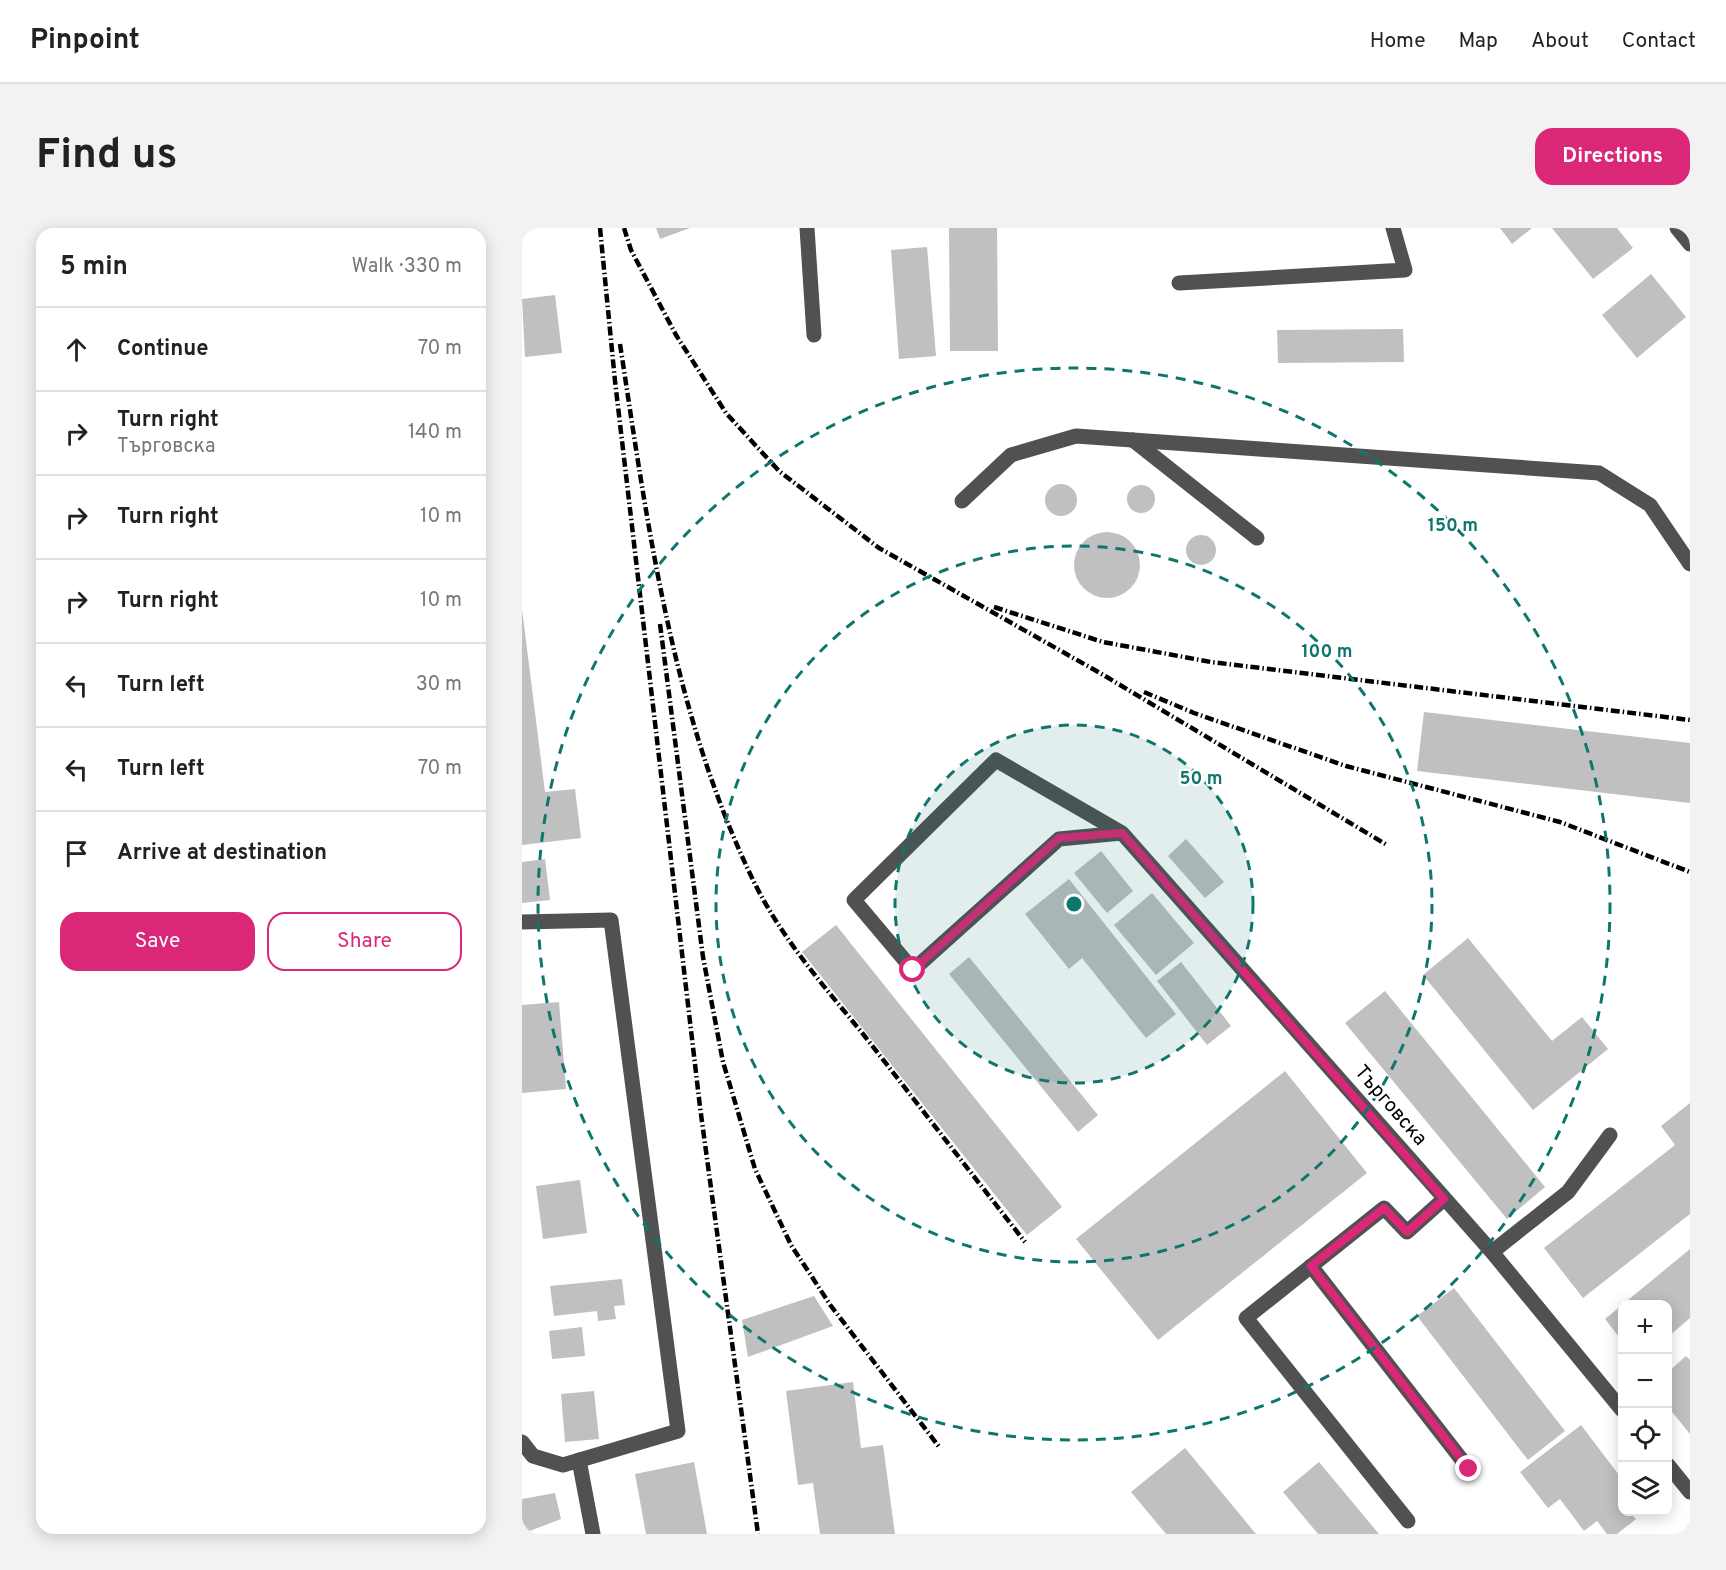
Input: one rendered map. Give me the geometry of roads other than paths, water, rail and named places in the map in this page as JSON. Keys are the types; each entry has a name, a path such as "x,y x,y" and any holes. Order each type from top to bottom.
{"street":[{"path":"807,228 814,335"},
{"path":"1179,283 1405,270 1393,228"},
{"path":"1677,228 1690,244"},
{"path":"962,501 1011,455 1076,436 1599,473 1650,505 1690,564"},
{"path":"1133,440 1257,538"},
{"name":"Търговска","path":"1122,833 1059,838 913,970 854,900 996,760 1122,833 1492,1252 1621,1408"},
{"path":"522,922 611,920 678,1431 563,1465 533,1456 522,1442"},
{"path":"1492,1252 1568,1192 1610,1135"},
{"path":"1408,1521 1246,1318 1384,1208 1407,1232 1444,1199"},
{"path":"1311,1266 1469,1469"},
{"path":"579,1460 593,1534"},
{"path":"1672,1470 1690,1492"}],"railway":[{"path":"600,228 615,381 700,1107 758,1534"},
{"path":"624,228 631,250 676,335 726,413 779,471 879,548 1100,673 1387,845"},
{"path":"620,344 653,550 683,686 702,752 726,818 754,882 777,923 804,961 1025,1242"},
{"path":"994,607 1103,642 1211,662 1690,720"},
{"path":"660,624 703,957 723,1062 755,1169 791,1245 831,1306 940,1448"},
{"path":"1144,692 1194,713 1346,766 1560,822 1690,872"}]}
